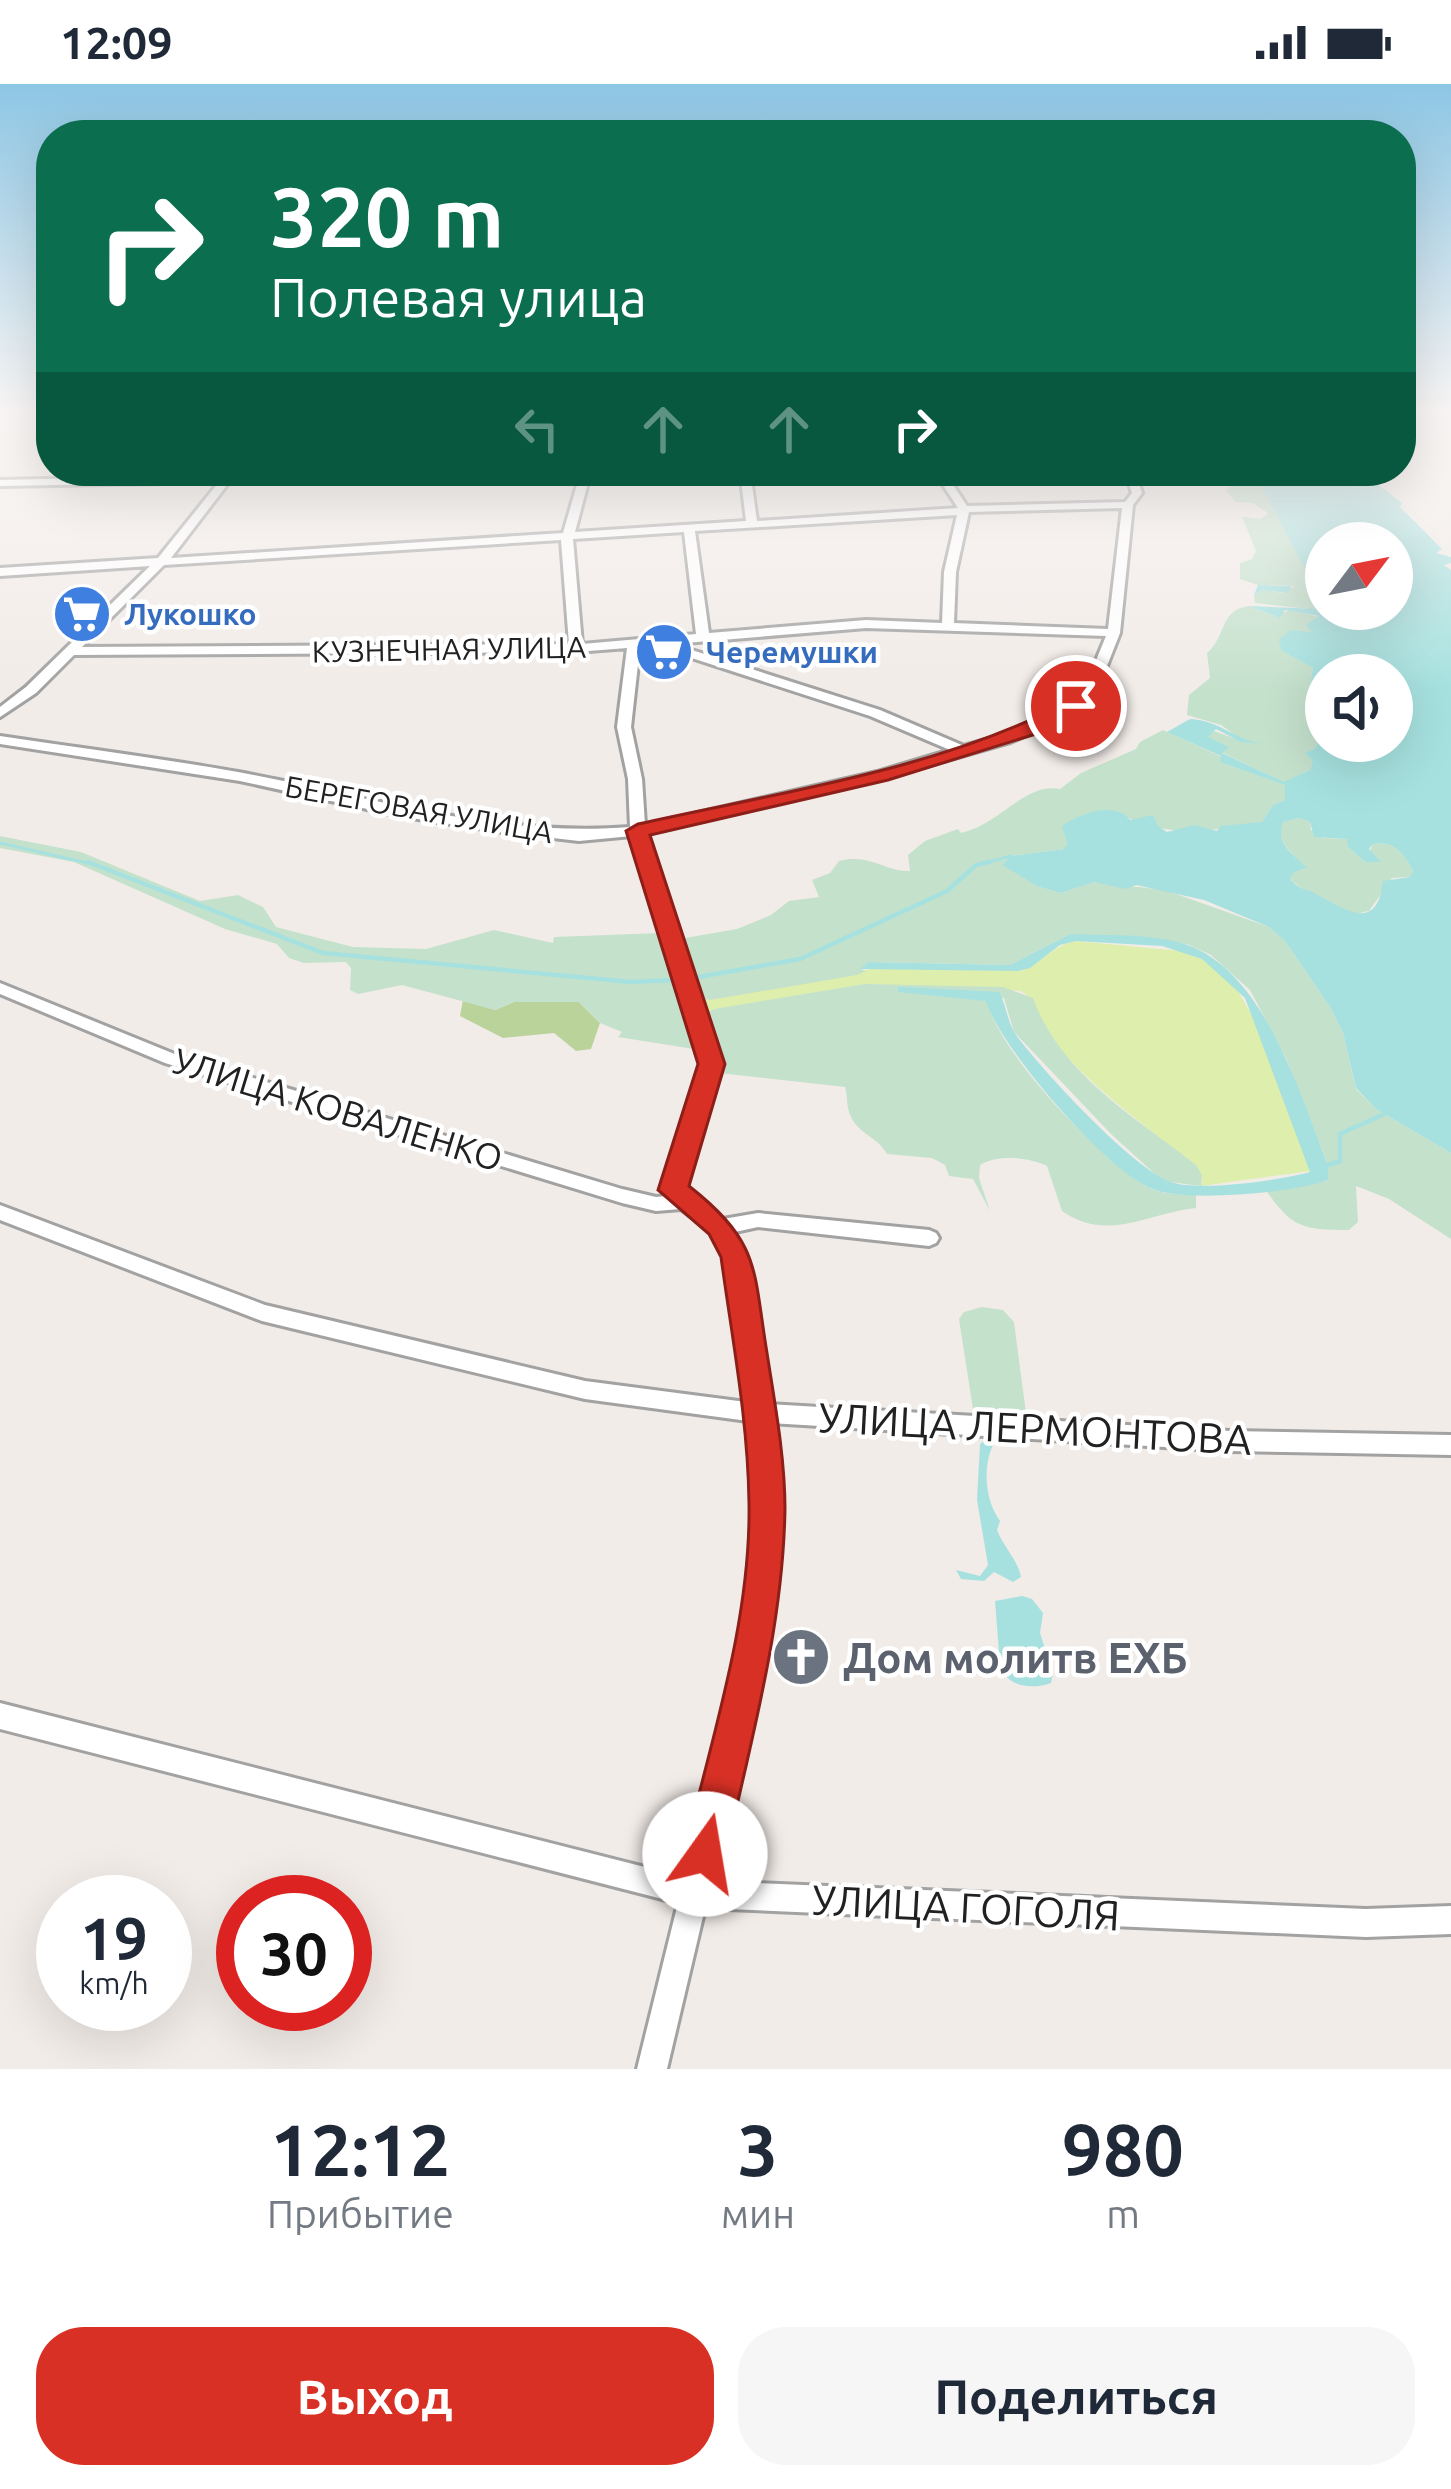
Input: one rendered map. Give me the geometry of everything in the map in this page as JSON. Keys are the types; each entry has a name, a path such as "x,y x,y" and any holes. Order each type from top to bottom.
{"street":[{"path":"0,713 164,560 207,505"},
{"path":"576,647 570,535 578,505"},
{"path":"749,505 752,526"},
{"path":"948,627 950,572 962,527 960,505"},
{"path":"0,572 963,510 1128,505"},
{"name":"БЕРЕГОВАЯ УЛИЦА","path":"0,740 240,777 399,812 509,829 579,836 638,831 880,775 1032,729 1076,706 1094,681 1114,633 1128,505"},
{"path":"689,529 703,639"},
{"name":"КУЗНЕЧНАЯ УЛИЦА","path":"71,651 576,647 661,644 844,625 1114,633"},
{"path":"661,644 875,713 964,751"},
{"path":"634,645 624,727 635,779 638,831 712,1064 674,1182 676,1195 719,1226 736,1257 760,1413 767,1506 764,1587 652,2069"},
{"name":"УЛИЦА КОВАЛЕНКО","path":"0,988 171,1058 622,1196 656,1204 684,1202"},
{"name":"УЛИЦА ЛЕРМОНТОВА","path":"0,1212 225,1301 297,1323 585,1390 760,1413 1230,1441 1451,1445"},
{"path":"719,1226 758,1220 929,1238"},
{"name":"УЛИЦА ГОГОЛЯ","path":"0,1716 696,1894 1366,1923 1451,1920"}],"green space":[{"path":"1255,505 1274,505 1295,538 1305,560 1305,608 1255,603 1254,595 1263,590 1283,593 1295,586 1258,585 1240,579 1240,563 1252,559 1256,551 1242,517 1261,519 1268,513"},
{"path":"1249,606 1274,616 1290,610 1305,614 1305,630 1315,630 1292,656 1305,663 1305,762 1313,762 1310,770 1285,783 1219,751 1226,746 1207,738 1211,730 1245,742 1221,725 1187,715 1189,695 1210,678 1207,653 1239,608"},
{"path":"1163,730 1222,757 1221,762 1285,785 1285,800 1273,805 1262,822 1175,830 1126,817 1064,849 1011,856 1039,887 1061,893 1093,882 1165,890 1269,927 1285,941 1330,1007 1343,1033 1356,1089 1376,1109 1451,1153 1451,1239 1389,1199 1356,1186 1358,1222 1349,1230 1309,1227 1283,1212 1265,1189 1327,1181 1328,1165 1286,1058 1250,990 1211,955 1187,944 1070,934 1010,965 869,962 861,969 866,971 857,975 710,1000 699,997 672,930 665,888 685,938 737,929 771,915 789,901 819,897 812,880 830,873 839,861 859,859 910,871 908,855 925,841 976,828 1024,797 1060,789"},
{"path":"1299,818 1310,822 1311,830 1323,838 1348,839 1348,847 1365,862 1373,844 1393,846 1413,871 1410,877 1392,878 1369,911 1344,912 1290,879 1294,871 1305,869 1284,843 1282,822"},
{"path":"0,836 81,852 200,901 238,895 263,907 276,927 353,947 426,949 494,930 553,943 554,937 660,933 700,1050 618,1037 622,1032 600,1023 579,1002 514,1002 495,1010 402,985 358,994 350,990 351,968 346,962 304,963 289,958 277,944 225,929 74,862 0,848"},
{"path":"1076,941 1181,951 1202,959 1235,986 1257,1024 1310,1171 1201,1186 1202,1175 1067,1057 1021,991 865,984 706,1014 699,997 710,1000 882,967 1018,971"},
{"path":"865,984 1003,987 1033,998 1045,1025 1081,1072 1196,1165 1201,1186 1156,1175 1014,1032 1004,998 978,997 987,1001 995,1023 1029,1074 1100,1150 1148,1188 1196,1195 1196,1208 1095,1225 1062,1211 1047,1166 1004,1158 980,1165 979,1178 990,1211 973,1179 949,1176 945,1165 932,1158 887,1154 855,1123 845,1087 719,1073 706,1014 714,1009"},
{"path":"463,1000 495,1010 514,1002 579,1002 600,1023 591,1049 576,1051 554,1033 503,1038 460,1016"},
{"path":"982,1307 1003,1310 1014,1322 1026,1413 973,1409 959,1319 964,1312"}],"water":[{"path":"1271,505 1401,505 1442,549 1436,553 1451,557 1451,563 1444,565 1451,570 1451,1153 1376,1109 1356,1088 1343,1033 1330,1007 1285,941 1269,927 1204,900 1136,885 1126,889 1094,882 1061,893 1039,887 1002,865 1011,856 1064,849 1068,844 1062,826 1098,811 1116,811 1130,820 1153,815 1167,832 1195,825 1217,831 1221,826 1262,822 1273,805 1285,800 1285,785 1220,762 1221,756 1167,732 1190,719 1266,744 1241,742 1216,729 1208,737 1229,747 1222,753 1284,782 1310,770 1313,762 1413,762 1413,654 1305,654 1305,664 1281,650 1279,640 1290,630 1413,630 1413,522 1305,522 1305,568","holes":["1299,818 1310,822 1314,837 1347,839 1348,847 1365,862 1381,862 1369,849 1373,844 1393,846 1413,871 1410,877 1383,881 1374,908 1358,913 1290,879 1294,872 1307,868 1288,849 1282,837 1283,822"]},
{"path":"1258,585 1292,586 1287,593 1263,590 1254,595"},
{"path":"1249,606 1305,608 1305,614 1285,610 1280,618"},
{"path":"1070,934 1140,936 1181,943 1210,956 1234,977 1256,1004 1290,1069 1328,1165 1328,1180 1242,1194 1155,1190 1111,1161 1058,1107 1011,1047 986,1001 898,992 898,987 905,987 999,992 1013,1030 1046,1071 1112,1139 1171,1182 1220,1185 1310,1172 1245,998 1202,959 1162,946 1076,941 1060,945 1030,968 1018,971 860,969 869,962 1010,965"},
{"path":"988,1438 1012,1439 1013,1443 994,1443 987,1473 988,1494 1000,1521 997,1530 1020,1571 1021,1577 1013,1582 994,1572 984,1581 961,1579 956,1570 980,1576 988,1565 977,1500 980,1444"},
{"path":"1032,1599 1043,1613 1040,1633 1053,1673 1051,1683 1028,1686 1014,1682 1000,1665 995,1601"}],"waterway":[{"path":"0,843 95,865"},
{"path":"989,862 1011,856"},
{"path":"88,862 95,865"},
{"path":"693,978 800,959 947,891 976,865 989,862"},
{"path":"978,865 989,862"},
{"path":"95,865 323,953 631,982 674,980"},
{"path":"1328,1165 1340,1161 1340,1134 1384,1114"}],"place":[{"name":"Лукошко","path":"82,614"},
{"name":"Черемушки","path":"664,652"},
{"name":"Дом молитв ЕХБ","path":"801,1657"}],"route":[{"path":"705,1854 758,1623 767,1506 760,1413 736,1257 719,1226 673,1190 712,1064 638,831 880,775 1005,739 1076,706"}]}
